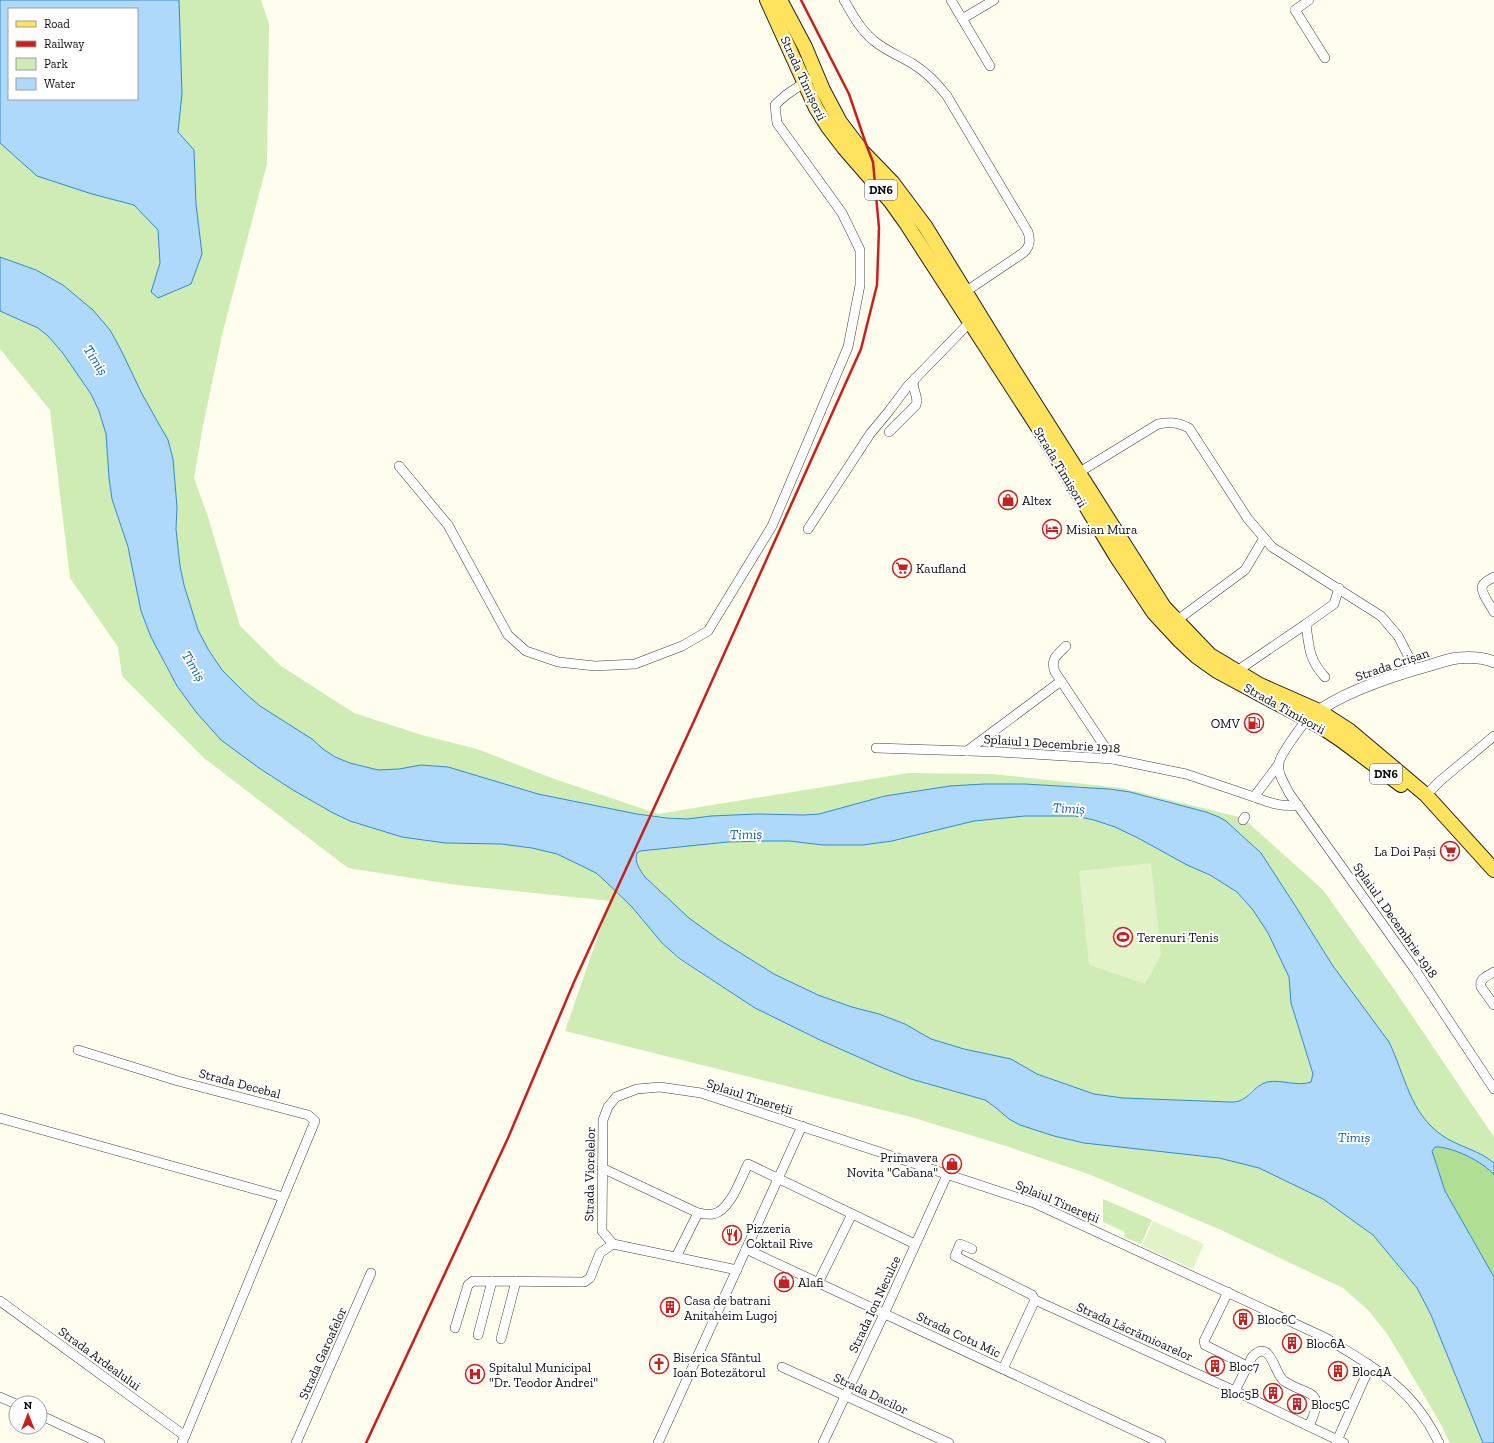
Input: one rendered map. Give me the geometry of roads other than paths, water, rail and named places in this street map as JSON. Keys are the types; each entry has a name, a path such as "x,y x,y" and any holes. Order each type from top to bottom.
{"main road":[{"name":"Strada Timișorii","path":"767,0 816,108 828,127 890,202 960,295"},
{"name":"Strada Timișorii","path":"780,0 805,47 840,122 862,151 892,182 909,204 960,295 1043,436 1116,556 1154,613 1196,656 1217,671 1323,728 1341,740 1462,834"},
{"name":"Strada Timișorii","path":"974,318 1078,473 1164,607 1176,621 1210,655 1260,685 1319,711 1350,731 1426,795 1494,870"}],"street":[{"path":"855,0 845,3 858,24 873,40 889,51 915,65 937,83 947,96 1030,237 1030,244 1023,254 960,295"},
{"path":"950,0 990,66"},
{"path":"962,19 994,0"},
{"path":"1309,0 1295,10 1325,58"},
{"path":"399,466 448,524 508,635 526,651 558,662 595,666 635,664 682,646 708,631 772,526 848,347 860,285 860,250 842,213 777,123 776,105 786,94 817,75"},
{"path":"808,529 870,434 915,378 974,318"},
{"path":"889,432 916,405 918,400 913,385 915,378"},
{"path":"1078,473 1158,424 1168,422 1179,423 1188,428 1248,519 1272,547 1381,616 1398,636 1415,669"},
{"path":"1176,621 1245,570 1264,538"},
{"path":"1494,577 1483,584 1482,592 1494,612"},
{"path":"1237,672 1334,604 1339,588"},
{"path":"1306,624 1312,657 1316,668 1325,677"},
{"path":"1066,646 1055,657 1052,666 1113,759"},
{"name":"Strada Crișan","path":"1306,720 1343,697 1373,684 1415,669 1456,658 1474,657 1494,662"},
{"path":"967,751 1061,681"},
{"path":"1254,797 1278,765 1296,733 1306,720"},
{"path":"986,736 1000,752"},
{"path":"1426,795 1440,781 1494,736"},
{"name":"Splaiul 1 Decembrie 1918","path":"876,748 1000,752 1113,759 1186,774 1275,805 1287,807 1298,805"},
{"name":"Splaiul 1 Decembrie 1918","path":"1278,765 1281,778 1298,805 1411,965 1493,1085"},
{"path":"1494,972 1481,980 1480,983 1481,987 1494,1005"},
{"name":"Strada Decebal","path":"78,1050 178,1081 308,1115 315,1121 183,1439"},
{"name":"Splaiul Tinereții","path":"616,1097 637,1089 660,1087 701,1093 947,1175 984,1185 1034,1203 1326,1338 1370,1366 1407,1394 1423,1414 1439,1443"},
{"name":"Strada Viorelelor","path":"613,1244 602,1231 602,1168 603,1120 608,1107 616,1097"},
{"path":"0,1118 283,1197"},
{"path":"658,1443 802,1126"},
{"path":"602,1168 698,1213 715,1214 723,1209 728,1203 748,1164 916,1244"},
{"name":"Strada Ion Neculce","path":"823,1443 947,1175"},
{"path":"676,1257 698,1213"},
{"path":"818,1283 852,1214"},
{"path":"455,1328 468,1285 473,1281 584,1282 590,1278 600,1253 613,1244 737,1270"},
{"name":"Strada Lăcrămioarelor","path":"972,1249 960,1244 954,1256 1032,1295 1035,1300 1235,1391 1339,1442"},
{"name":"Strada Cotu Mic","path":"746,1249 1161,1443"},
{"name":"Strada Garoafelor","path":"296,1443 371,1274"},
{"path":"478,1335 492,1281"},
{"path":"501,1339 516,1281"},
{"path":"1228,1292 1204,1341 1205,1345 1247,1366"},
{"path":"1003,1369 1035,1300"},
{"name":"Strada Ardealului","path":"0,1302 183,1439"},
{"path":"1235,1391 1247,1366 1256,1353 1262,1352 1268,1354 1273,1360 1279,1376 1283,1380 1309,1392 1315,1398 1317,1404 1315,1415 1309,1426"},
{"path":"1339,1442 1370,1366"},
{"name":"Strada Dacilor","path":"782,1367 845,1396 927,1439 949,1443"},
{"path":"48,1419 100,1443"}],"water":[{"path":"0,0 179,0 182,94 178,132 194,150 196,204 202,254 191,284 158,298 151,292 160,263 158,230 134,205 92,194 37,176 0,143"},
{"name":"Timiș","path":"0,257 36,270 63,285 93,310 110,330 142,394 168,440 173,459 177,507 176,529 180,566 184,585 198,630 208,649 222,670 260,706 312,739 335,757 350,763 378,770 399,769 421,765 448,767 538,794 637,814 667,818 687,819 711,816 757,814 819,814 885,796 950,786 1025,784 1109,789 1130,792 1206,812 1226,821 1261,853 1333,966 1389,1042 1410,1093 1423,1117 1432,1127 1449,1140 1482,1155 1494,1163 1494,1175 1483,1165 1458,1152 1442,1147 1435,1147 1432,1151 1445,1191 1494,1277 1494,1443 1483,1443 1431,1315 1417,1288 1373,1235 1323,1199 1259,1168 1219,1158 1084,1143 1054,1136 1020,1125 1009,1119 985,1100 911,1079 883,1068 820,1040 755,1008 680,959 662,943 632,907 604,880 596,873 582,866 557,854 532,848 501,844 445,843 402,837 350,821 293,790 259,768 221,740 196,712 177,686 151,637 141,611 128,547 112,499 106,434 99,411 91,394 62,352 48,336 38,328 0,311","holes":["1025,816 1075,816 1115,827 1187,865 1210,875 1237,892 1253,910 1268,933 1289,977 1291,1003 1313,1074 1311,1082 1300,1084 1278,1081 1267,1082 1259,1086 1243,1099 1233,1102 1123,1098 1094,1094 1037,1074 1011,1059 964,1049 931,1039 905,1024 879,1014 852,1007 818,995 774,974 718,939 689,918 645,877 636,860 637,853 640,851 728,842 789,841 823,845 863,845 892,841 974,821"]}],"railway":[{"path":"366,1443 508,1138 574,982 694,721 861,349 877,285 879,228 873,162 849,94 801,0"}],"place":[{"name":"Altex","path":"1008,500"},
{"name":"Misian Mura","path":"1052,529"},
{"name":"Kaufland","path":"902,568"},
{"name":"OMV","path":"1254,723"},
{"name":"La Doi Pași","path":"1450,851"},
{"name":"Terenuri Tenis","path":"1123,937"},
{"name":"Primavera Novita \"Cabana\"","path":"952,1164"},
{"name":"Pizzeria Coktail Rive","path":"732,1235"},
{"name":"Alafi","path":"784,1282"},
{"name":"Casa de batrani Anitaheim Lugoj","path":"670,1307"},
{"name":"Bloc6C","path":"1243,1319"},
{"name":"Bloc6A","path":"1292,1343"},
{"name":"Biserica Sfântul Ioan Botezătorul","path":"659,1364"},
{"name":"Bloc7","path":"1215,1366"},
{"name":"Bloc4A","path":"1338,1371"},
{"name":"Spitalul Municipal \"Dr. Teodor Andrei\"","path":"475,1374"},
{"name":"Bloc5B","path":"1273,1393"},
{"name":"Bloc5C","path":"1297,1404"}]}
